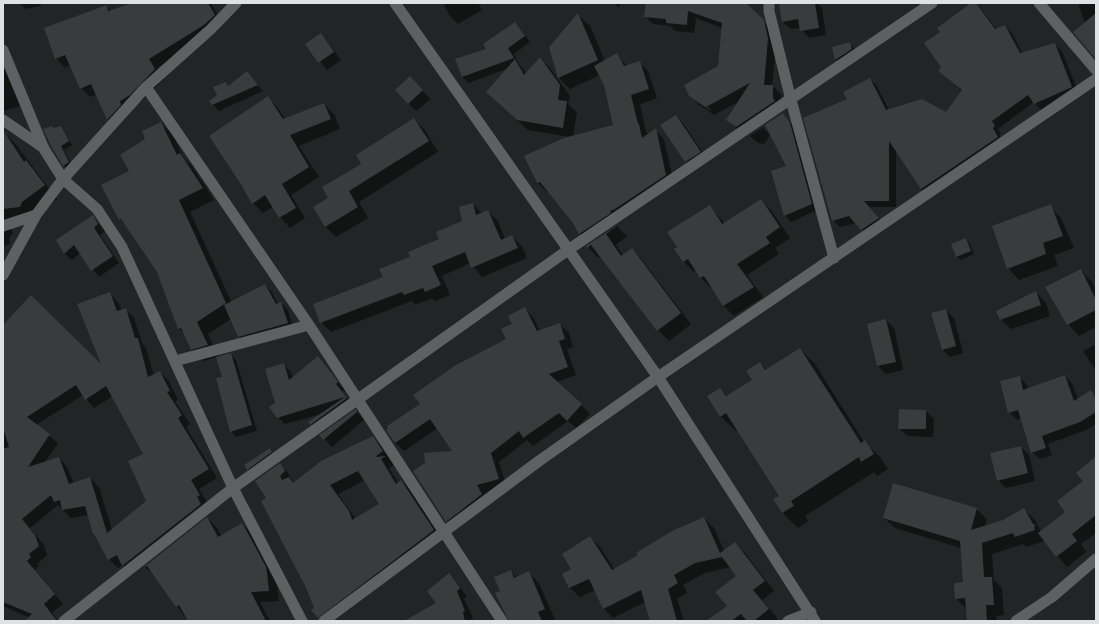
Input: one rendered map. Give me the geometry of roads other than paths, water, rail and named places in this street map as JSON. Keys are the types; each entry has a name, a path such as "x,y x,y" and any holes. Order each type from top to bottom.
{"street":[{"path":"3,275 36,216 63,179 146,87 211,29 236,3"},
{"path":"395,3 658,377 813,617 788,621"},
{"path":"769,3 769,11 790,100 834,258"},
{"path":"64,621 233,488 568,250 932,3"},
{"path":"1039,3 1096,70"},
{"path":"3,50 44,148 63,179 97,209 122,248 233,488 302,621"},
{"path":"324,621 539,461 658,377 1096,79"},
{"path":"146,87 309,324 502,621"},
{"path":"3,120 44,148"},
{"path":"3,226 36,216"},
{"path":"175,361 309,324"},
{"path":"1016,621 1052,597 1096,559"}]}
